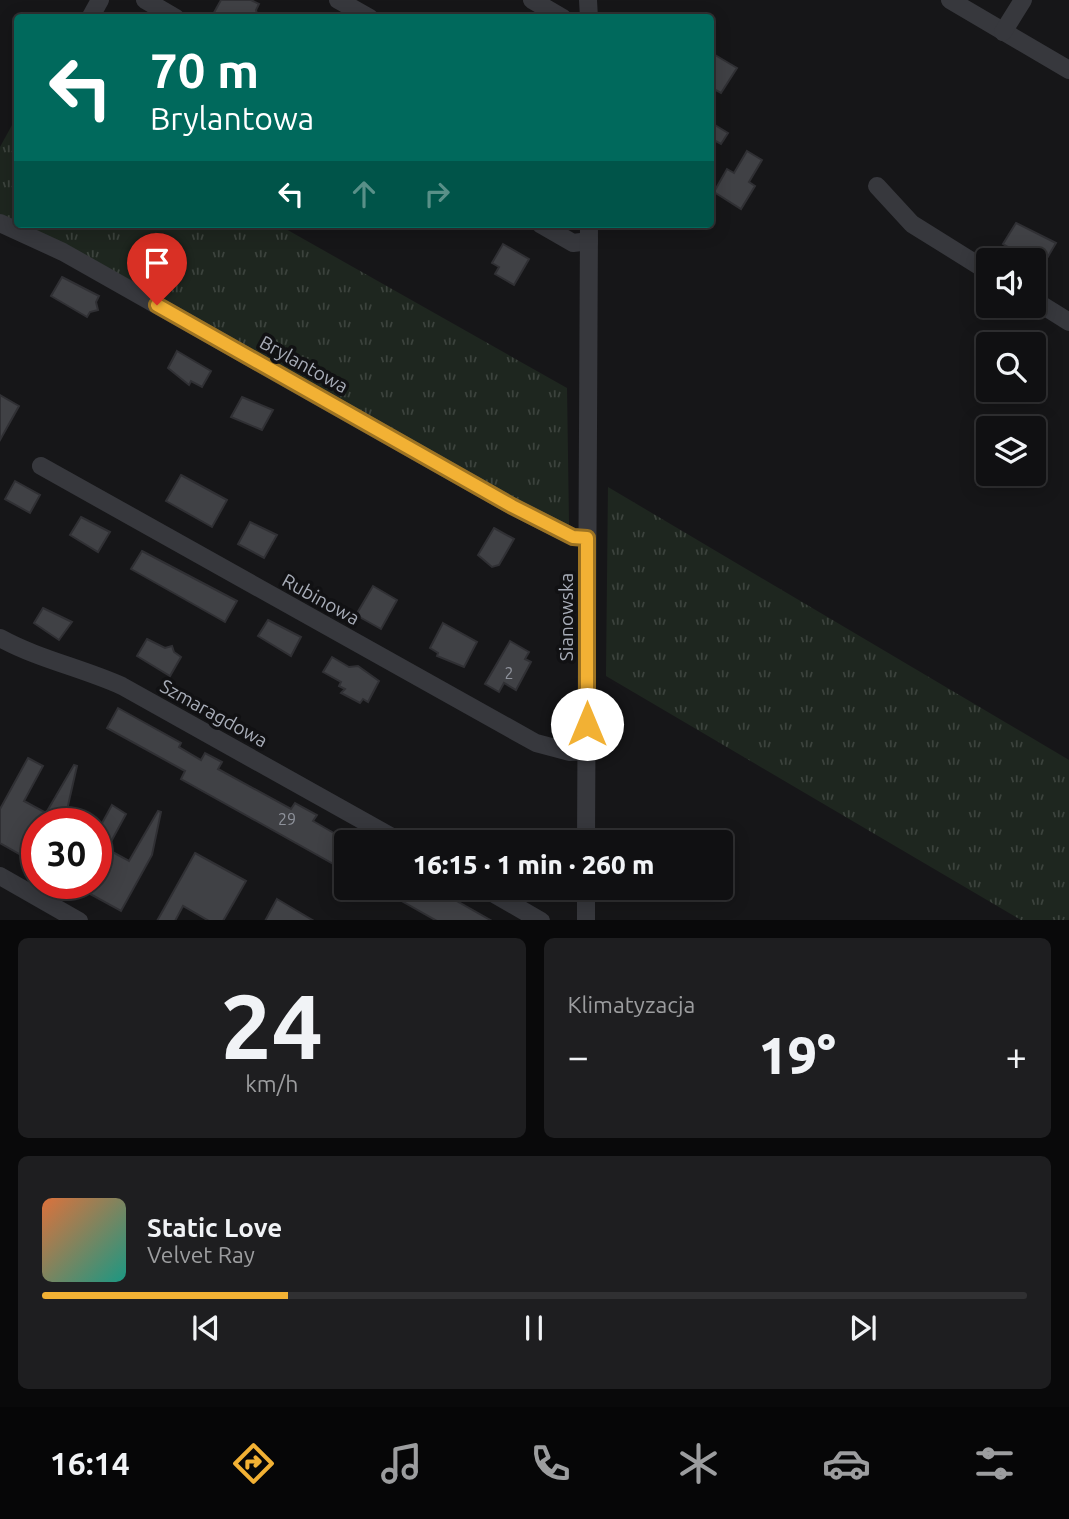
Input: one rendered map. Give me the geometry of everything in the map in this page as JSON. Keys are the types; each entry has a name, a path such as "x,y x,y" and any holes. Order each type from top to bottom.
{"street":[{"path":"145,0 169,14"},
{"path":"338,0 363,14"},
{"path":"532,0 556,14"},
{"path":"950,0 1069,70"},
{"path":"1003,32 1023,0"},
{"path":"877,186 912,224 976,264"},
{"name":"Brylantowa","path":"0,223 63,251 512,506 573,537 587,538"},
{"path":"547,228 573,243 589,233"},
{"name":"Sianowska","path":"586,830 589,233"},
{"path":"1046,307 1069,321"},
{"name":"Rubinowa","path":"41,466 536,743 570,752 587,751"},
{"name":"Szmaragdowa","path":"0,638 23,650 84,669 122,686 380,830"},
{"path":"0,876 79,920"},
{"path":"505,900 541,920"},
{"path":"586,900 586,920"}],"green space":[{"path":"14,121 14,222 0,214 0,147"},
{"path":"25,228 284,228 567,388 569,525 562,528"},
{"path":"608,487 1069,760 1069,920 1021,920 606,676"}],"building":[{"path":"221,0 251,0 259,4 257,14 213,14"},
{"path":"714,54 737,68 721,93 714,89"},
{"path":"714,124 728,133 721,144 714,140"},
{"path":"747,151 762,160 749,182 755,186 741,209 714,192 727,169 734,173"},
{"path":"1016,223 1056,243 1046,260 1046,248 1010,248 1003,244"},
{"path":"503,244 529,259 514,285 495,274 499,267 492,263"},
{"path":"62,277 99,296 96,302 98,310 90,312 87,317 51,296"},
{"path":"177,351 211,371 202,387 191,381 189,385 168,368"},
{"path":"0,395 19,406 0,440"},
{"path":"242,397 273,410 262,430 231,417"},
{"path":"181,475 227,500 212,527 166,501"},
{"path":"15,481 40,495 30,513 5,499"},
{"path":"81,517 110,532 98,552 70,535"},
{"path":"250,522 277,535 264,558 238,544"},
{"path":"494,528 514,539 499,565 492,567 478,555"},
{"path":"142,551 237,601 225,622 131,569"},
{"path":"373,586 397,600 381,629 356,615"},
{"path":"43,608 72,622 59,640 34,623"},
{"path":"268,620 301,637 291,656 258,636"},
{"path":"443,623 477,642 464,667 437,656 438,653 430,648"},
{"path":"147,639 165,648 172,646 174,652 181,657 170,676 137,656"},
{"path":"510,641 529,652 525,659 531,662 516,690 504,683 499,692 485,684"},
{"path":"332,657 349,667 358,666 379,681 368,702 363,699 360,703 341,693 345,689 339,686 341,682 323,672"},
{"path":"118,708 181,743 179,747 201,760 205,753 222,762 218,769 291,809 295,803 317,815 313,821 334,833 334,864 181,779 185,771 107,728"},
{"path":"28,758 43,766 24,801 37,808 21,808 21,855 0,843 0,809"},
{"path":"74,765 77,766 67,808 49,808"},
{"path":"112,805 126,814 112,840 112,808"},
{"path":"158,811 161,812 152,855 121,911 99,899 112,899 112,852 129,861"},
{"path":"195,853 246,881 224,920 207,920 183,906 176,920 158,920"},
{"path":"277,899 312,920 266,920"},
{"path":"400,900 455,900 490,920 435,920"}],"route":[{"path":"157,305 512,506 573,537 587,538 587,724"}]}
